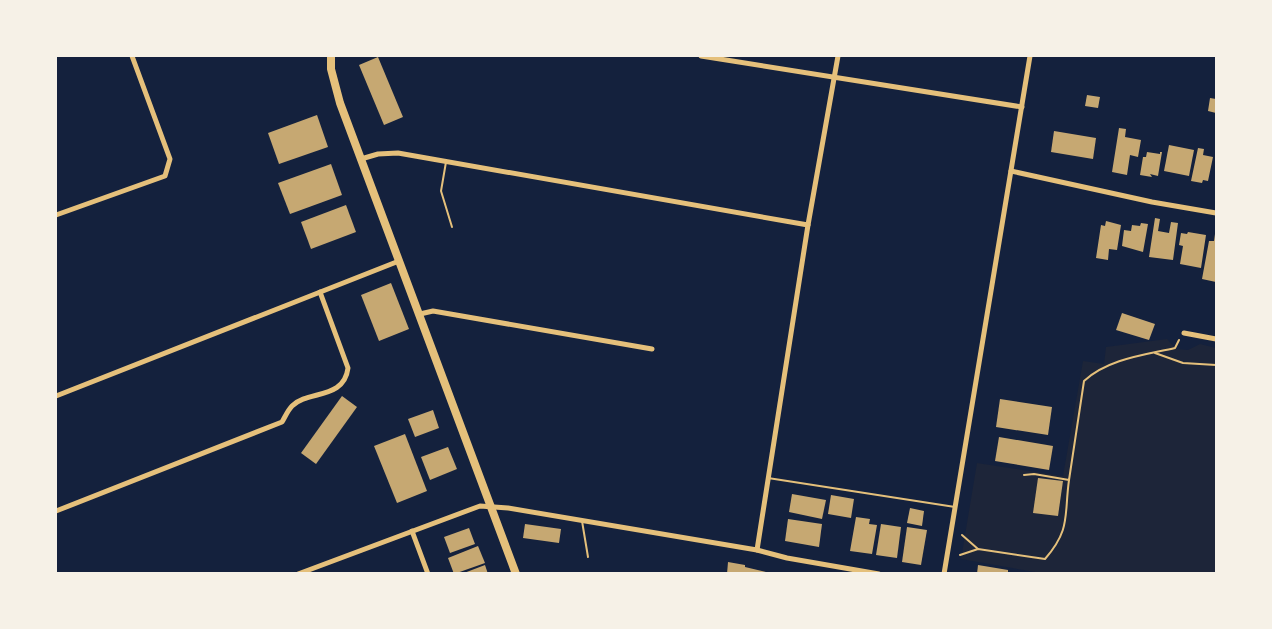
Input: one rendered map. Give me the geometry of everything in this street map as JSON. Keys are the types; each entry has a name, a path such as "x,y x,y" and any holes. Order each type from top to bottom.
{"main road":[{"path":"332,56 331,69 334,86 516,573"}],"street":[{"path":"56,214 165,176 170,159 132,56"},
{"path":"701,56 1022,107"},
{"path":"757,550 808,225 838,56"},
{"path":"944,573 1030,56"},
{"path":"361,159 378,154 398,153 808,225"},
{"path":"1011,171 1152,202 1216,213"},
{"path":"56,396 399,261"},
{"path":"56,511 282,422 293,405 339,387 346,377 348,368 320,292"},
{"path":"420,314 433,310 652,348"},
{"path":"1184,333 1216,339"},
{"path":"298,573 480,506 508,508 879,573"},
{"path":"412,531 428,573"}],"lane":[{"path":"446,162 441,191 452,227"},
{"path":"767,477 955,507"},
{"path":"582,521 588,557"}],"path":[{"path":"960,555 978,549 1045,559 1062,536 1066,516 1068,480 1084,381 1095,371 1127,359 1175,348 1184,333"},
{"path":"1154,352 1183,363 1216,365"},
{"path":"1024,475 1034,474 1068,480"},
{"path":"962,535 978,549"}],"shaded area":[{"path":"1167,339 1176,349 1188,350 1200,344 1216,348 1216,573 1036,573 961,559 977,463 1063,476 1083,361 1104,364 1106,347"}],"building":[{"path":"378,57 403,117 384,125 359,65"},
{"path":"1087,95 1100,97 1098,108 1085,106"},
{"path":"1210,98 1216,99 1216,113 1208,111"},
{"path":"317,115 328,147 279,164 268,133"},
{"path":"1119,128 1126,129 1125,137 1141,140 1138,157 1130,155 1127,175 1112,172"},
{"path":"1054,131 1096,138 1093,159 1051,152"},
{"path":"1169,145 1194,150 1189,176 1164,171"},
{"path":"1198,148 1204,149 1203,155 1213,157 1208,181 1203,180 1202,183 1191,181"},
{"path":"1147,152 1160,154 1162,152 1158,176 1140,175 1143,157 1146,157"},
{"path":"331,164 342,195 290,214 278,183"},
{"path":"346,205 356,232 311,249 301,222"},
{"path":"1155,218 1160,219 1158,231 1169,233 1171,222 1178,223 1173,260 1149,257"},
{"path":"1106,221 1121,225 1117,250 1109,249 1108,260 1096,258 1101,225 1105,226"},
{"path":"1141,223 1148,224 1143,252 1122,246 1124,230 1131,231 1132,225 1140,226"},
{"path":"1188,232 1206,235 1201,268 1180,264 1183,246 1179,245 1181,233 1187,234"},
{"path":"1215,234 1216,282 1202,279 1209,241 1214,241"},
{"path":"391,283 409,329 379,341 361,295"},
{"path":"1122,313 1155,324 1149,340 1116,330"},
{"path":"342,396 357,407 316,464 301,453"},
{"path":"1000,399 1052,407 1048,435 996,427"},
{"path":"433,410 439,428 415,437 408,419"},
{"path":"405,434 427,491 397,503 374,446"},
{"path":"999,437 1053,446 1049,470 995,461"},
{"path":"448,447 457,469 430,480 421,457"},
{"path":"1038,478 1063,481 1058,516 1033,513"},
{"path":"792,494 826,500 822,519 789,512"},
{"path":"831,495 854,499 851,518 828,514"},
{"path":"910,508 924,511 922,526 907,523"},
{"path":"856,517 870,519 869,524 877,525 872,554 850,551"},
{"path":"788,519 822,524 819,547 785,541"},
{"path":"525,524 561,529 559,543 523,538"},
{"path":"881,524 901,527 897,558 876,555"},
{"path":"907,527 927,530 921,565 902,562"},
{"path":"469,528 475,544 450,553 444,537"},
{"path":"478,546 485,563 454,574 448,558"},
{"path":"728,562 745,565 745,567 774,574 727,574"},
{"path":"485,565 488,574 464,574 464,573"},
{"path":"978,565 1008,570 1008,574 977,574"}]}
